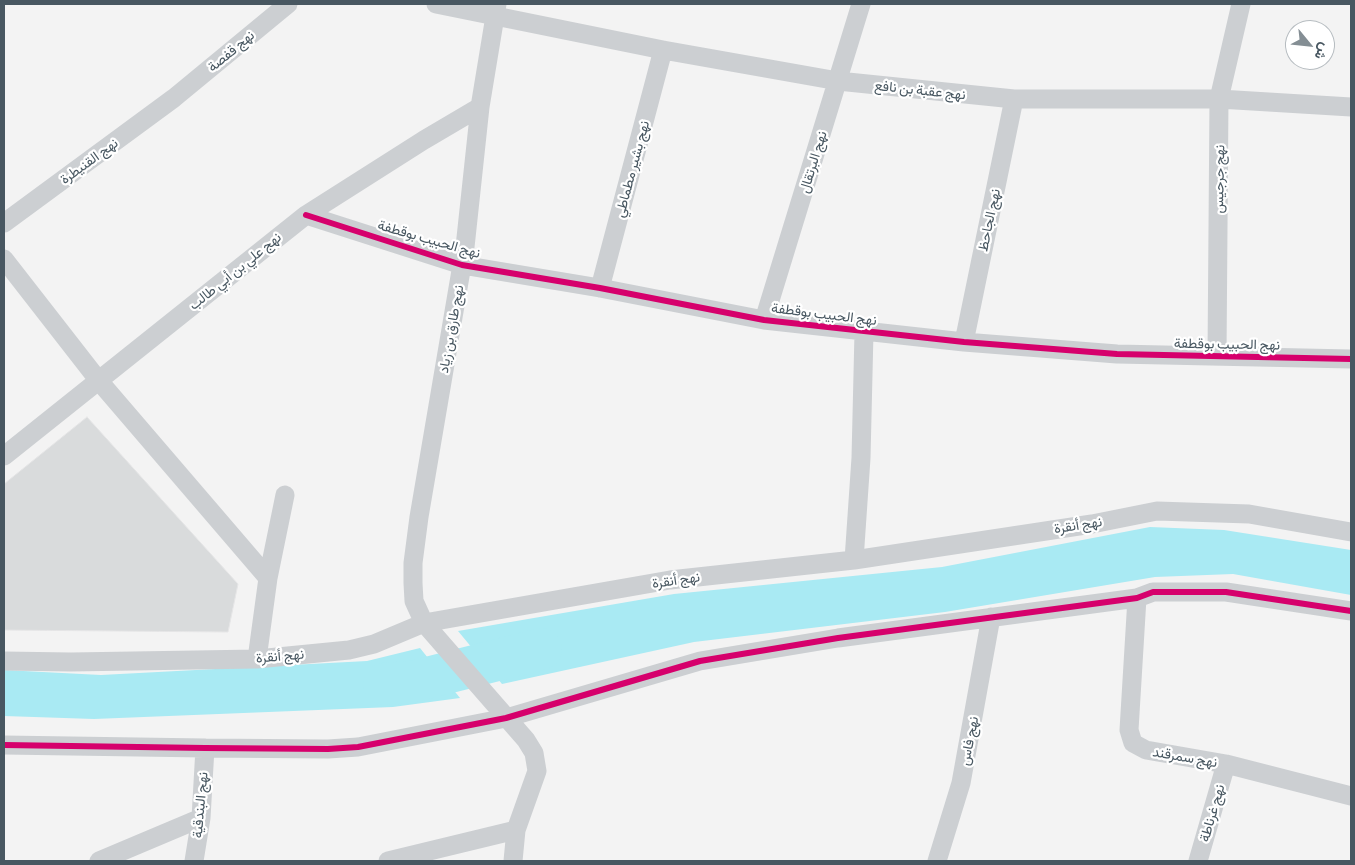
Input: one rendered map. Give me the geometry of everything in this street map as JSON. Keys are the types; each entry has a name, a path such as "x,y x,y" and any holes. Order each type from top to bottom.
{"street":[{"name":"نهج قفصة","path":"174,98 288,4"},
{"name":"نهج عقبة بن نافع","path":"436,4 496,9 663,50 838,81 1014,99 1220,99 1351,107"},
{"name":"نهج البرتقال","path":"764,320 861,4"},
{"name":"نهج جرجيس","path":"1217,356 1220,99 1241,4"},
{"name":"نهج طارق بن زياد","path":"496,9 480,106 462,265 418,517 413,563 414,601 424,623 526,740 534,754 537,771 516,830 513,861"},
{"name":"نهج بشير مطماطي","path":"600,288 663,50"},
{"name":"نهج القنيطرة","path":"4,223 174,98"},
{"name":"نهج الجاحظ","path":"964,342 1014,99"},
{"name":"نهج علي بن أبي طالب","path":"4,456 306,215 480,106"},
{"name":"نهج الحبيب بوقطفة","path":"306,215 462,265 600,288 764,320 964,342 1117,354 1351,359"},
{"path":"4,259 99,381 268,578"},
{"name":"نهج الحبيب بوقطفة","path":"854,560 861,458 864,332"},
{"path":"257,658 268,578 285,495"},
{"name":"نهج أنقرة","path":"4,661 71,662 257,658 350,650 374,644 424,623 670,580 854,560 1092,524 1157,511 1248,514 1351,532"},
{"path":"4,745 328,749 358,747 506,718 700,661 838,638 1137,598 1153,592 1226,592 1351,611"},
{"name":"نهج سمرقند","path":"1137,598 1129,730 1133,743 1146,750 1226,764 1351,796"},
{"name":"نهج فاس","path":"937,861 961,782 991,617"},
{"name":"نهج البندقية","path":"194,861 201,818 205,748"},
{"name":"نهج غرناطة","path":"1198,861 1226,764"},
{"path":"99,861 201,818"},
{"path":"388,861 516,830"}],"water":[{"path":"1150,527 1224,530 1351,550 1351,595 1233,574 1155,577 945,612 694,642 502,684 458,631 674,594 942,567"},
{"path":"420,648 460,698 393,707 94,719 4,716 4,670 101,675 367,661"}],"building":[{"path":"87,417 238,584 228,632 4,630 4,484"}],"waterway":[{"path":"384,684 411,682 541,649"}],"cycle path":[{"path":"306,215 462,265 600,288 764,320 964,342 1117,354 1351,359"},
{"path":"4,745 328,749 358,747 506,718 700,661 838,638 1137,598 1153,592 1226,592 1351,611"}]}
